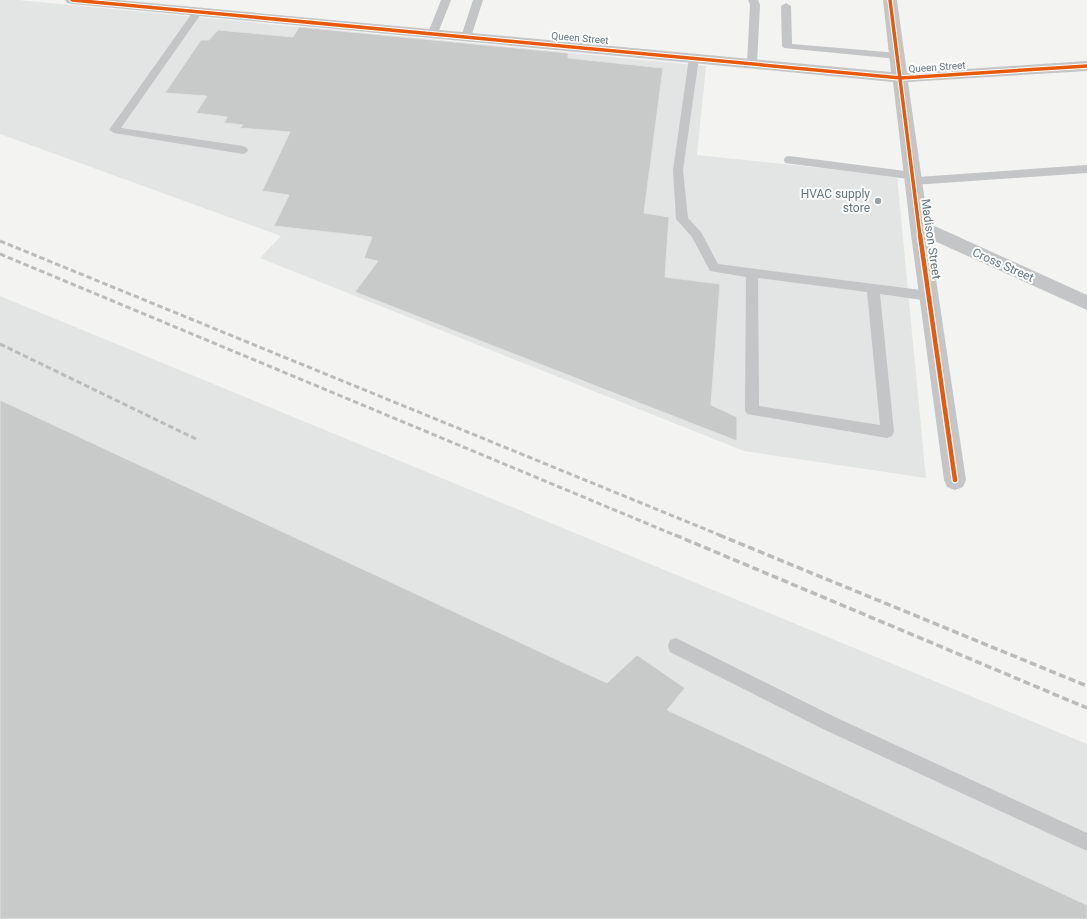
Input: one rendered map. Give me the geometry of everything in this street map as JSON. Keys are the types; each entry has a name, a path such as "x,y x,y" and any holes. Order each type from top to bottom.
{"street":[{"name":"Queen Street","path":"72,0 202,6 433,33 901,78 1087,66"},
{"name":"Madison Street","path":"890,0 919,227 955,480"},
{"name":"Cross Street","path":"919,227 1087,303"}],"lane":[{"path":"433,33 446,0"},
{"path":"466,36 478,0"},
{"path":"752,64 755,5 753,0"},
{"path":"202,6 114,130 243,150"},
{"path":"786,6 787,46 898,56"},
{"path":"694,58 678,170 682,219 697,235 714,268 929,296"},
{"path":"789,160 913,178 1087,169"},
{"path":"752,273 752,410 887,432 873,289"},
{"path":"676,646 831,724 1087,842"}],"shaded area":[{"path":"0,0 18,0 706,66 697,155 897,176 926,478 744,451 260,258 281,236 0,134"},
{"path":"0,296 1087,744 1087,919 0,919"}],"building":[{"path":"299,27 568,53 568,58 663,68 644,213 669,217 665,277 720,284 711,405 737,417 737,441 355,292 378,261 364,258 372,237 274,226 289,195 262,191 290,132 240,128 243,125 224,123 227,117 196,113 207,96 165,93 201,40 209,40 218,30 293,37"},
{"path":"0,400 607,683 637,655 685,688 667,710 1087,905 1087,919 0,919"}],"railway":[{"path":"0,241 722,536"},
{"path":"0,254 677,536"},
{"path":"0,344 196,439"},
{"path":"675,535 1087,708"},
{"path":"719,535 1087,686"}],"cycle path":[{"path":"72,0 901,78 1087,66"},
{"path":"890,0 919,227 955,480"}],"place":[{"name":"HVAC supply store","path":"878,201"}]}
